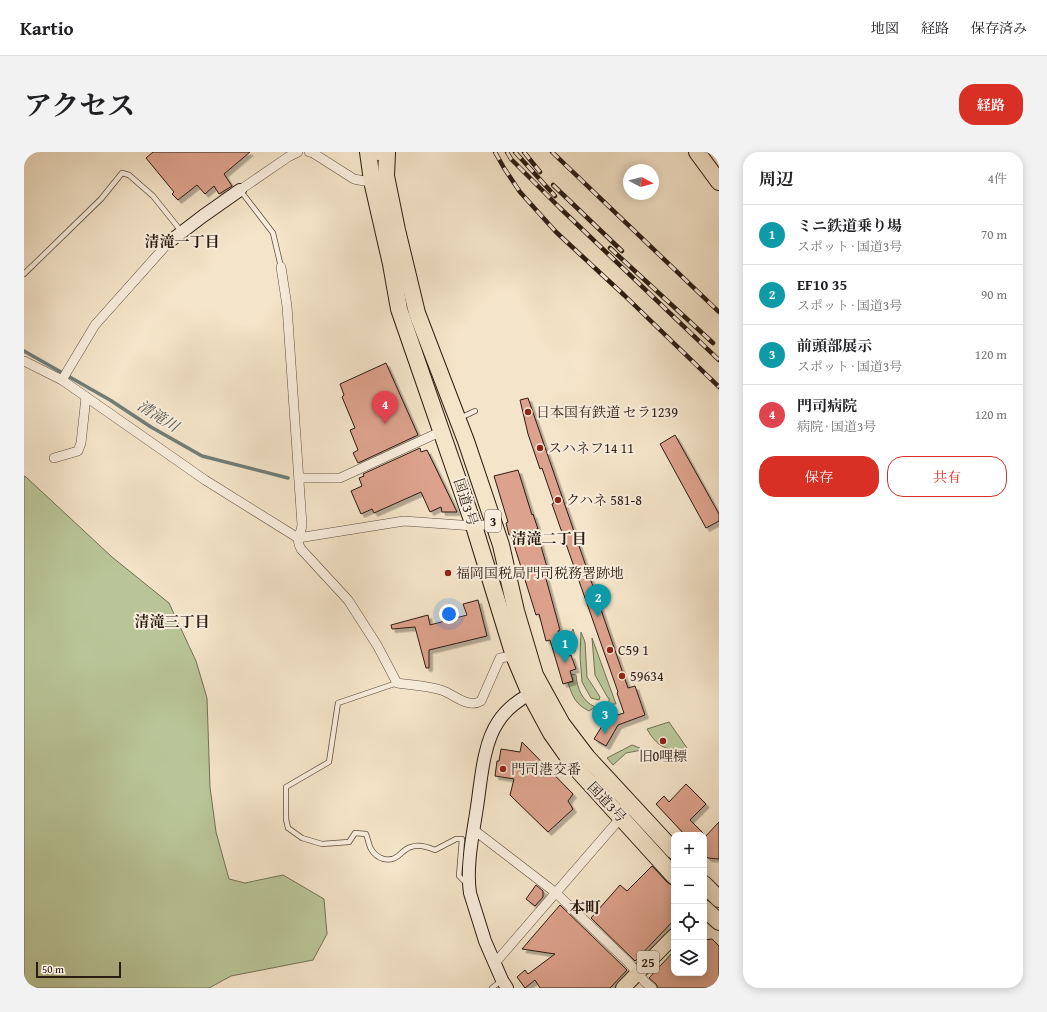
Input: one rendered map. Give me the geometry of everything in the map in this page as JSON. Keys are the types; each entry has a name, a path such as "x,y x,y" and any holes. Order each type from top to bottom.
{"highway":[{"name":"国道3号","path":"368,152 372,181 391,264 399,309 474,526 514,656 530,694 551,733 575,767 671,873"},
{"name":"国道3号","path":"384,152 386,176 417,313 474,464 501,545 516,611 535,675 562,724 587,757 671,848"},
{"path":"697,152 719,182"},
{"path":"707,911 719,922"}],"main road":[{"name":"25","path":"623,988 645,981 671,940"}],"street":[{"path":"62,380 95,325 170,242 287,155 298,152"},
{"path":"309,152 313,153 354,179 372,181"},
{"path":"281,267 287,306 295,442 299,478 302,525 298,538 300,549 348,600 377,645 397,683 441,690 469,704 476,704 481,701 500,658 514,656"},
{"path":"24,361 62,380 205,480 298,538 404,521 474,526 494,524"},
{"path":"54,458 78,451 81,443 86,397"},
{"path":"299,478 340,478 442,432"},
{"path":"504,984 485,941 470,893 469,884 471,852 486,752 491,735 507,710 530,694"},
{"path":"495,963 632,805"},
{"path":"474,830 556,893 628,962 645,981"}],"lane":[{"path":"24,274 101,199 122,173 129,175 153,196 182,232"},
{"path":"240,190 273,233 281,267"},
{"path":"457,420 475,411"},
{"path":"397,683 338,703 329,762 286,787 286,819 288,828 302,838 322,844 349,842 354,833 366,834 371,849 376,856 386,860 393,859 410,847 428,847 435,850 456,839 462,839 459,876 469,884"},
{"path":"492,988 504,984"}],"green space":[{"path":"24,476 112,557 169,603 196,661 207,698 210,787 216,832 229,879 245,883 283,875 324,899 327,934 313,960 231,976 209,988 24,988"},
{"path":"573,629 576,640 575,652 567,655 564,647"},
{"path":"581,632 585,642 587,677 600,697 599,700 591,698 582,682 580,656"},
{"path":"592,638 616,704 609,704 609,698 595,675"},
{"path":"571,674 576,675 581,694 590,704 595,707 589,711 581,706 573,696 568,683 573,682"},
{"path":"669,722 687,748 674,749 663,747 655,740 647,729"},
{"path":"632,745 642,750 626,753 613,765 607,758"}],"building":[{"path":"153,152 250,152 224,174 232,186 219,194 214,186 205,194 197,185 178,200 172,194 174,192 146,158"},
{"path":"386,363 418,435 358,463 353,453 358,450 350,430 355,428 342,397 344,395 340,384"},
{"path":"528,398 628,688 635,686 645,715 618,725 606,746 594,739 607,718 624,713 552,504 554,503 542,468 540,469 528,434 520,400"},
{"path":"675,435 719,514 719,521 706,528 660,444"},
{"path":"420,448 421,452 427,450 457,512 442,512 441,507 430,512 421,492 374,513 372,509 361,514 351,491 362,486 359,478 364,476 363,474"},
{"path":"518,470 538,529 536,529 549,574 545,575 560,630 558,631 566,657 571,655 576,669 570,671 573,681 563,684 550,640 546,641 539,614 536,615 511,535 509,535 506,523 508,522 494,476"},
{"path":"478,600 487,636 429,650 429,668 426,668 415,627 392,629 391,625 428,615 430,625 467,615 463,604"},
{"path":"522,742 573,794 568,801 573,809 548,832 510,795 514,779 495,776 497,761 499,761 501,749 520,752"},
{"path":"686,784 706,804 690,820 702,832 682,832 656,804 664,796 669,802"},
{"path":"719,822 719,859 707,857 707,835"},
{"path":"652,866 671,885 671,923 635,961 591,918 620,885 627,891"},
{"path":"536,885 543,891 543,897 535,906 526,899"},
{"path":"560,905 627,970 610,988 540,988 535,980 525,988 517,977 525,970 528,974 555,954 522,949"},
{"path":"712,939 719,946 719,988 658,988 649,978 671,954 671,976 707,976 707,940"}],"waterway":[{"name":"清滝川","path":"24,351 110,400 151,427 202,456 288,478"}],"railway":[{"path":"495,152 520,192 556,232 624,295 719,387"},
{"path":"507,152 511,159 560,208 719,360"},
{"path":"515,152 555,196"},
{"path":"524,152 540,172"},
{"path":"552,152 719,312"},
{"path":"553,185 622,251"},
{"path":"610,248 713,343"}],"place":[{"name":"日本国有鉄道 セラ1239","path":"528,412"},
{"name":"門司病院","path":"385,424"},
{"name":"スハネフ14 11","path":"540,448"},
{"name":"クハネ 581-8","path":"558,500"},
{"name":"福岡国税局門司税務署跡地","path":"448,573"},
{"name":"EF10 35","path":"598,617"},
{"name":"C59 1","path":"610,650"},
{"name":"ミニ鉄道乗り場","path":"565,663"},
{"name":"59634","path":"622,676"},
{"name":"前頭部展示","path":"605,734"},
{"name":"旧0哩標","path":"663,741"},
{"name":"門司港交番","path":"503,769"}],"district":[{"name":"清滝一丁目","path":"182,242"},
{"name":"清滝二丁目","path":"549,539"},
{"name":"清滝三丁目","path":"172,622"},
{"name":"本町","path":"585,907"}]}
